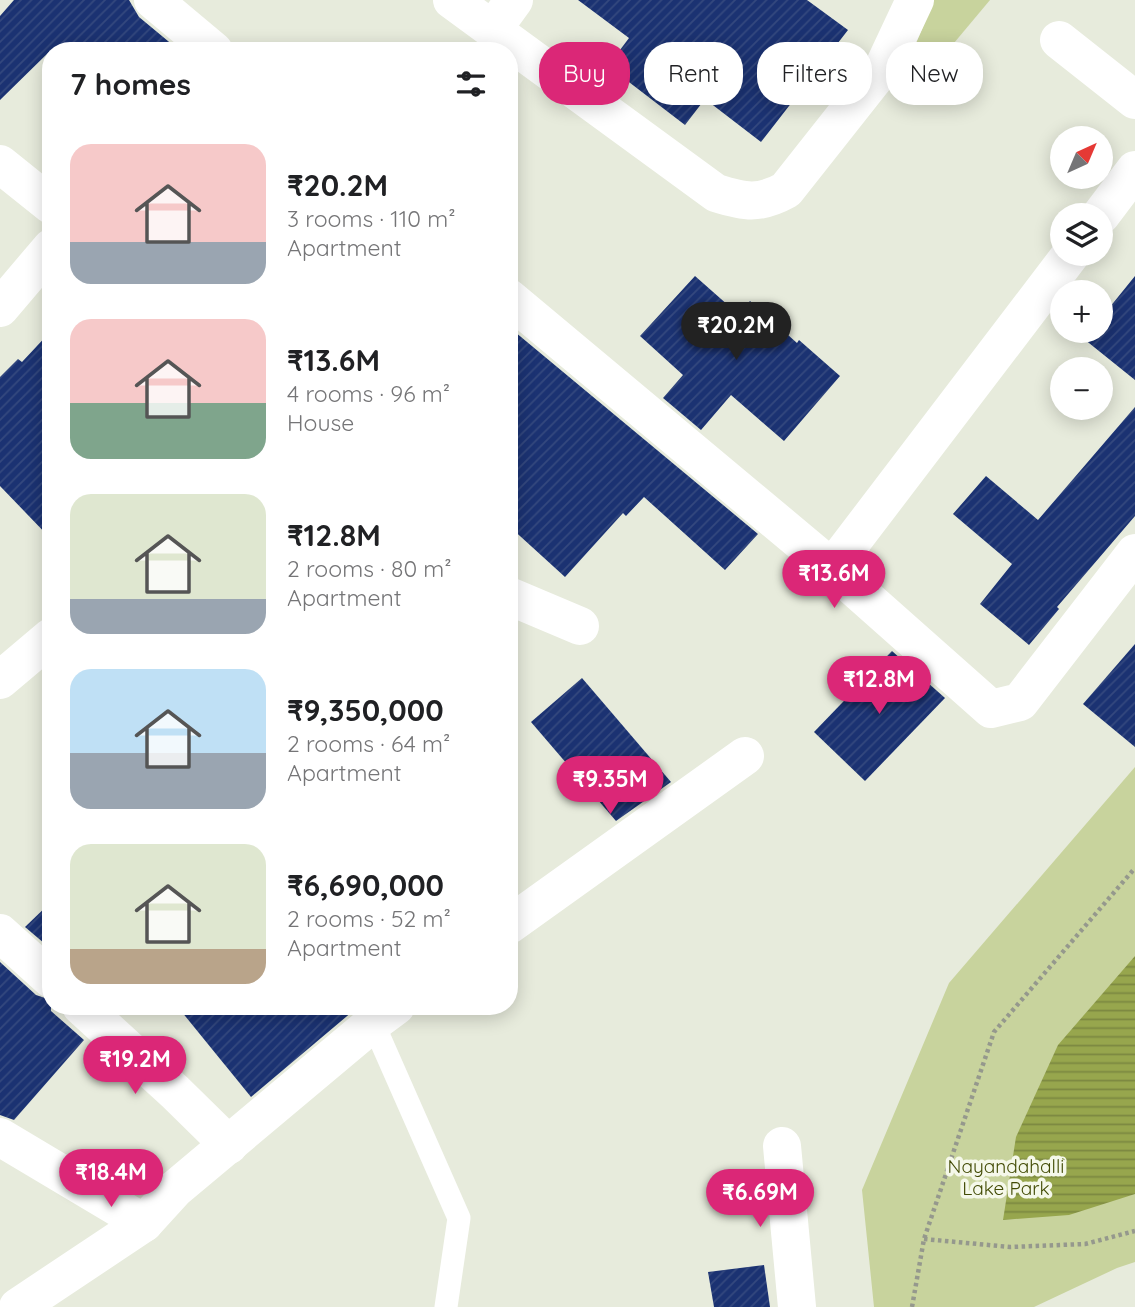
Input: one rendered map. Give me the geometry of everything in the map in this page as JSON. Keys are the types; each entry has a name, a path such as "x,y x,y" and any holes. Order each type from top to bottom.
{"street":[{"path":"153,0 203,42"},
{"path":"452,0 503,15 716,194 754,202 769,199 786,190 884,66 915,0"},
{"path":"1059,40 1135,100"},
{"path":"0,164 42,198"},
{"path":"1110,203 1135,170"},
{"path":"0,308 42,259"},
{"path":"832,568 1062,266"},
{"path":"518,306 832,568 991,709 1020,702 1135,553"},
{"path":"518,600 580,625"},
{"path":"0,680 42,645"},
{"path":"518,919 745,756"},
{"path":"0,933 42,971"},
{"path":"91,1015 229,1145"},
{"path":"18,1307 144,1223 175,1189 384,1015"},
{"path":"0,1138 144,1223"},
{"path":"782,1146 797,1307"}],"lane":[{"path":"384,1015 459,1218 446,1307"}],"path":[{"path":"912,1307 924,1239 994,1032 1135,868"},
{"path":"924,1239 1010,1247 1085,1244 1135,1231"}],"green space":[{"path":"934,0 990,0 955,42 917,42"},
{"name":"Nayandahalli Lake Park","path":"1135,767 1135,1262 1034,1307 874,1307 862,1190 949,983"}],"shaded area":[{"path":"1135,956 1135,1194 1069,1215 1003,1220 1016,1137 1058,1045"}],"building":[{"path":"14,0 129,0 139,17 169,42 42,42 42,59 0,100 0,16"},
{"path":"578,0 807,0 848,30 839,42 757,42 757,105 790,105 761,142 713,105 743,105 743,42 644,42 644,94 630,83 630,42 626,42 629,38"},
{"path":"659,105 700,105 685,125"},
{"path":"695,276 738,314 750,301 797,343 799,340 840,376 784,441 731,395 701,430 663,398 683,375 640,336"},
{"path":"1135,276 1135,380 1113,362 1113,357 1106,357 1089,343 1113,343 1113,303"},
{"path":"518,334 758,534 725,570 644,497 626,516 623,513 565,577 518,534"},
{"path":"42,341 42,530 0,486 0,377 18,359 22,362"},
{"path":"1135,407 1135,516 1057,607 1059,609 1029,645 980,604 1012,564 953,514 986,476 1038,520"},
{"path":"1135,644 1135,747 1083,704"},
{"path":"892,651 945,698 865,781 814,732"},
{"path":"582,678 671,782 616,821 531,722"},
{"path":"42,911 42,941 25,927"},
{"path":"0,962 36,995 42,997 42,1015 56,1015 84,1040 14,1120 0,1115"},
{"path":"184,1015 348,1015 251,1097"},
{"path":"764,1265 770,1307 714,1307 708,1272"}]}
